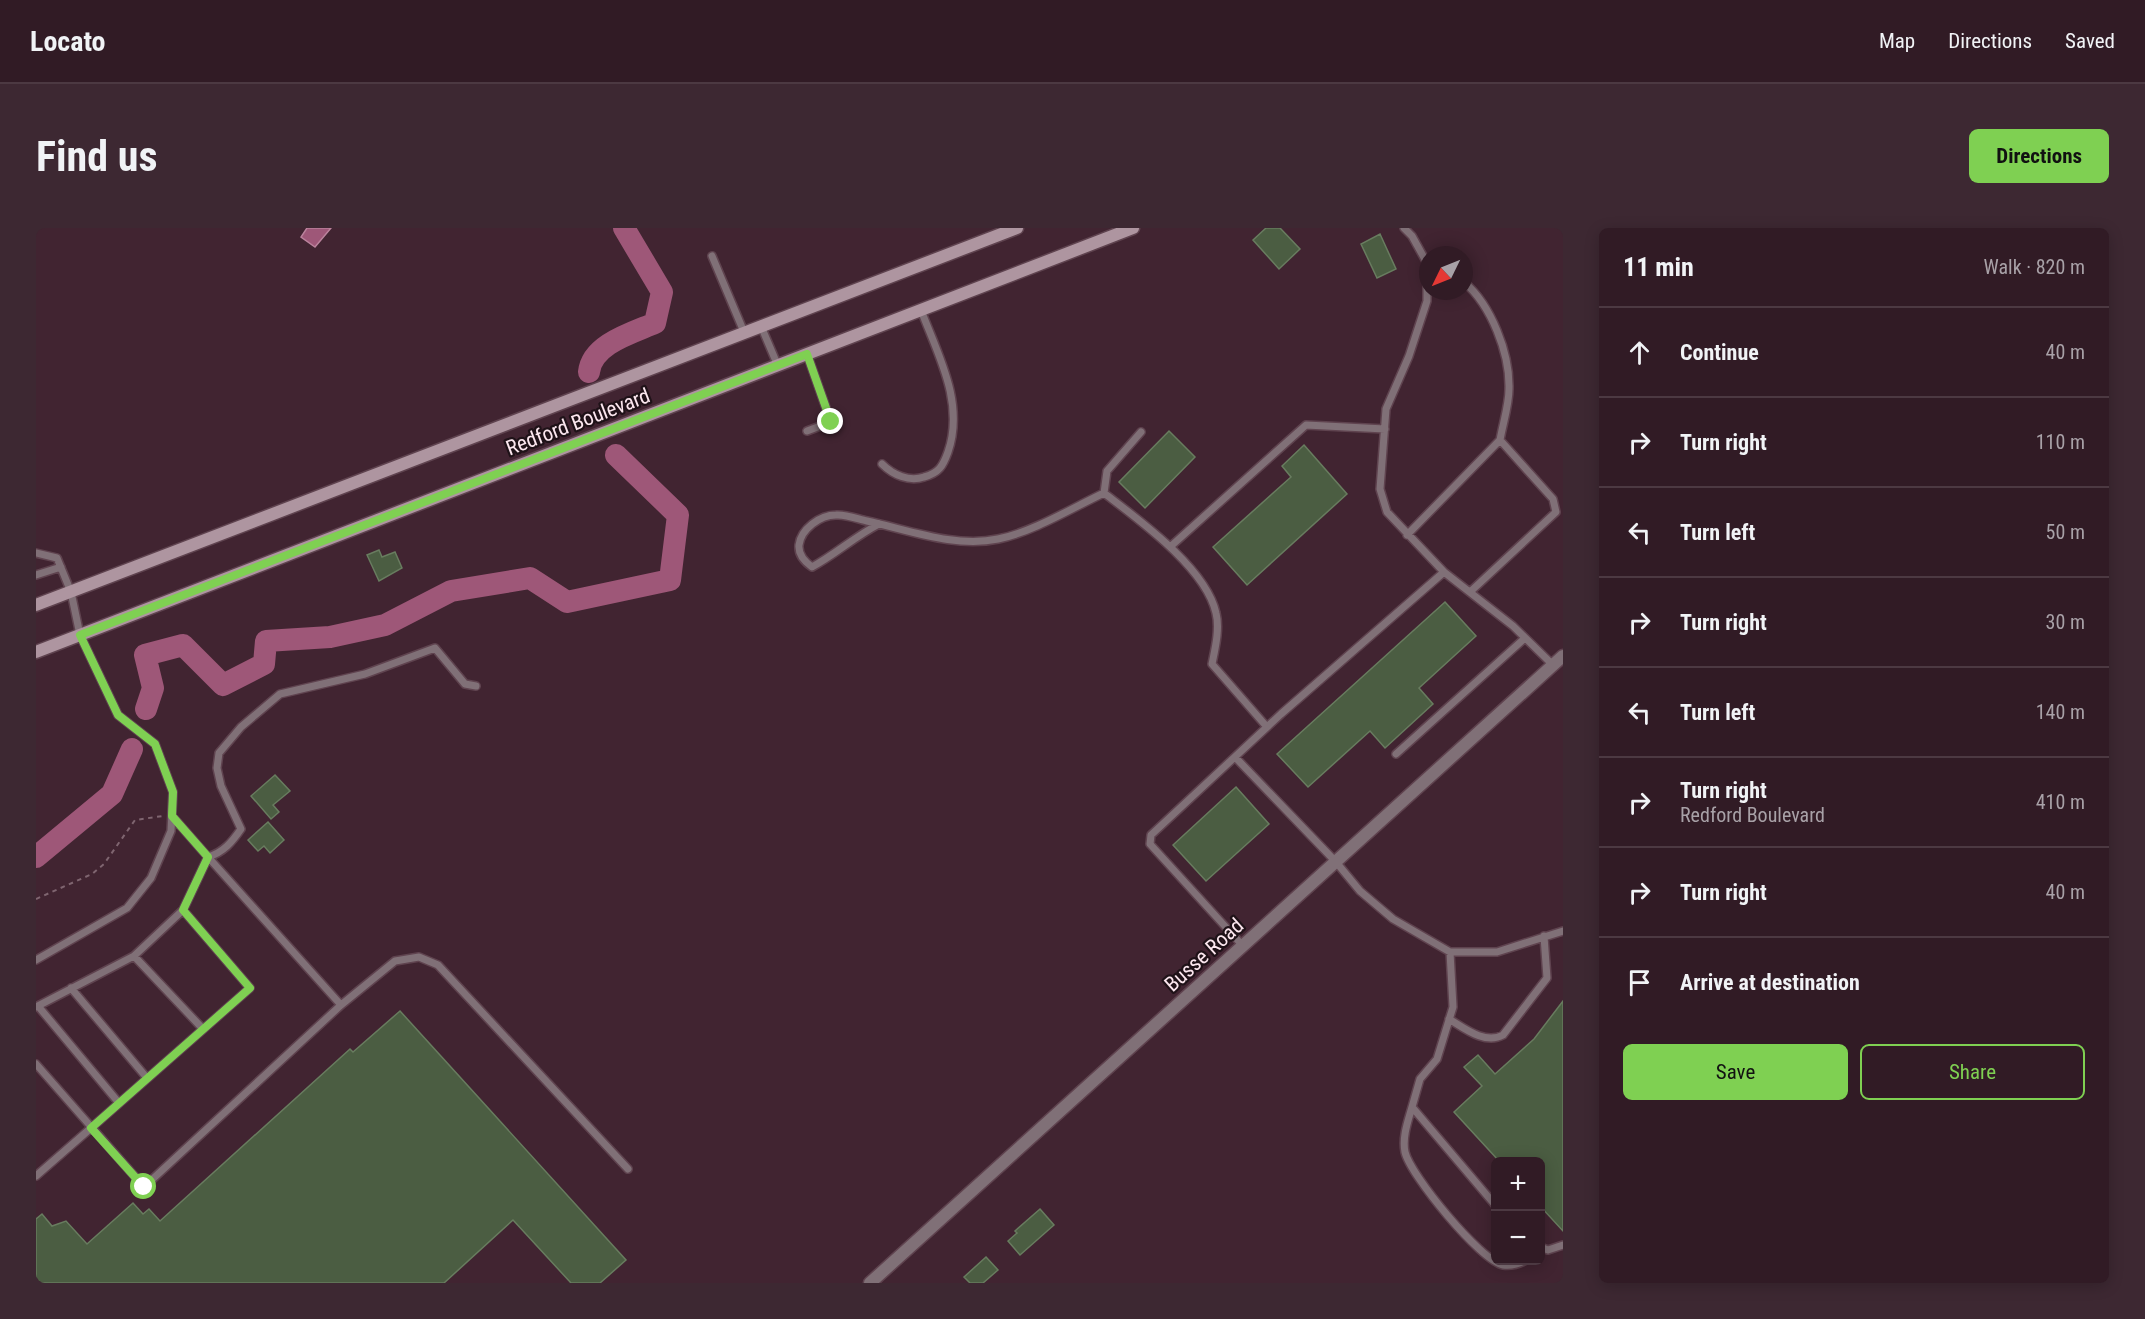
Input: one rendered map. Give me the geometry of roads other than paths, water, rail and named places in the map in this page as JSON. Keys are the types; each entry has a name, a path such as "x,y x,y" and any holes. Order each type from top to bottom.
{"main road":[{"name":"Redford Boulevard","path":"36,605 1017,228"},
{"name":"Redford Boulevard","path":"36,652 1133,228"}],"street":[{"name":"Busse Road","path":"871,1283 1563,657"}],"lane":[{"path":"1404,228 1419,248"},
{"path":"712,256 744,332"},
{"path":"1407,535 1500,440 1509,388 1504,356 1485,306 1473,292"},
{"path":"1427,300 1409,356 1386,409 1380,489 1387,512 1444,572 1525,638 1553,665"},
{"path":"882,464 905,478 920,479 934,475 943,465 950,445 955,417 947,378 921,310"},
{"path":"761,326 778,366"},
{"path":"807,354 831,422 807,431"},
{"path":"1170,547 1306,425 1385,429"},
{"path":"1104,493 1107,471 1141,432"},
{"path":"1470,592 1556,512 1553,499 1500,440"},
{"path":"1104,493 1161,536 1203,586 1216,614 1217,643 1212,664 1267,727"},
{"path":"879,524 850,539 827,559 812,567 803,561 799,547 801,536 815,521 835,515 879,524 959,541 999,539 1046,521 1104,493"},
{"path":"36,553 57,558 71,592 80,635 118,715 155,744 173,792 171,831 151,878 127,908 36,960"},
{"path":"36,575 61,567"},
{"path":"1243,946 1150,844 1151,835 1267,727 1444,572"},
{"path":"1396,754 1525,638"},
{"path":"120,1103 37,1006 134,956 183,910 208,857 220,853 241,829 221,786 217,768 219,753 241,727 280,694 365,674 435,648 465,684 476,686"},
{"path":"1235,757 1336,862 1360,891 1379,908 1450,952 1497,952 1563,932"},
{"path":"172,816 342,1005"},
{"path":"36,1176 250,988 183,910"},
{"path":"1449,1019 1486,1038 1496,1039 1503,1035 1547,978 1544,936"},
{"path":"1450,952 1453,1007 1437,1059 1420,1079 1405,1130 1405,1152 1423,1186 1491,1258"},
{"path":"134,956 203,1029"},
{"path":"36,1064 144,1187 342,1005 395,961 419,957 438,965 627,1169"},
{"path":"71,988 147,1078"},
{"path":"1412,1107 1491,1200"},
{"path":"1545,1250 1563,1245"}],"waterway":[{"path":"589,372 597,354 605,347 655,323 662,292 624,228"},
{"path":"146,709 153,688 145,655 183,645 223,685 264,664 266,641 330,637 385,625 451,591 530,578 567,602 670,580 678,515 616,455"},
{"path":"36,857 112,794 132,749"}]}
